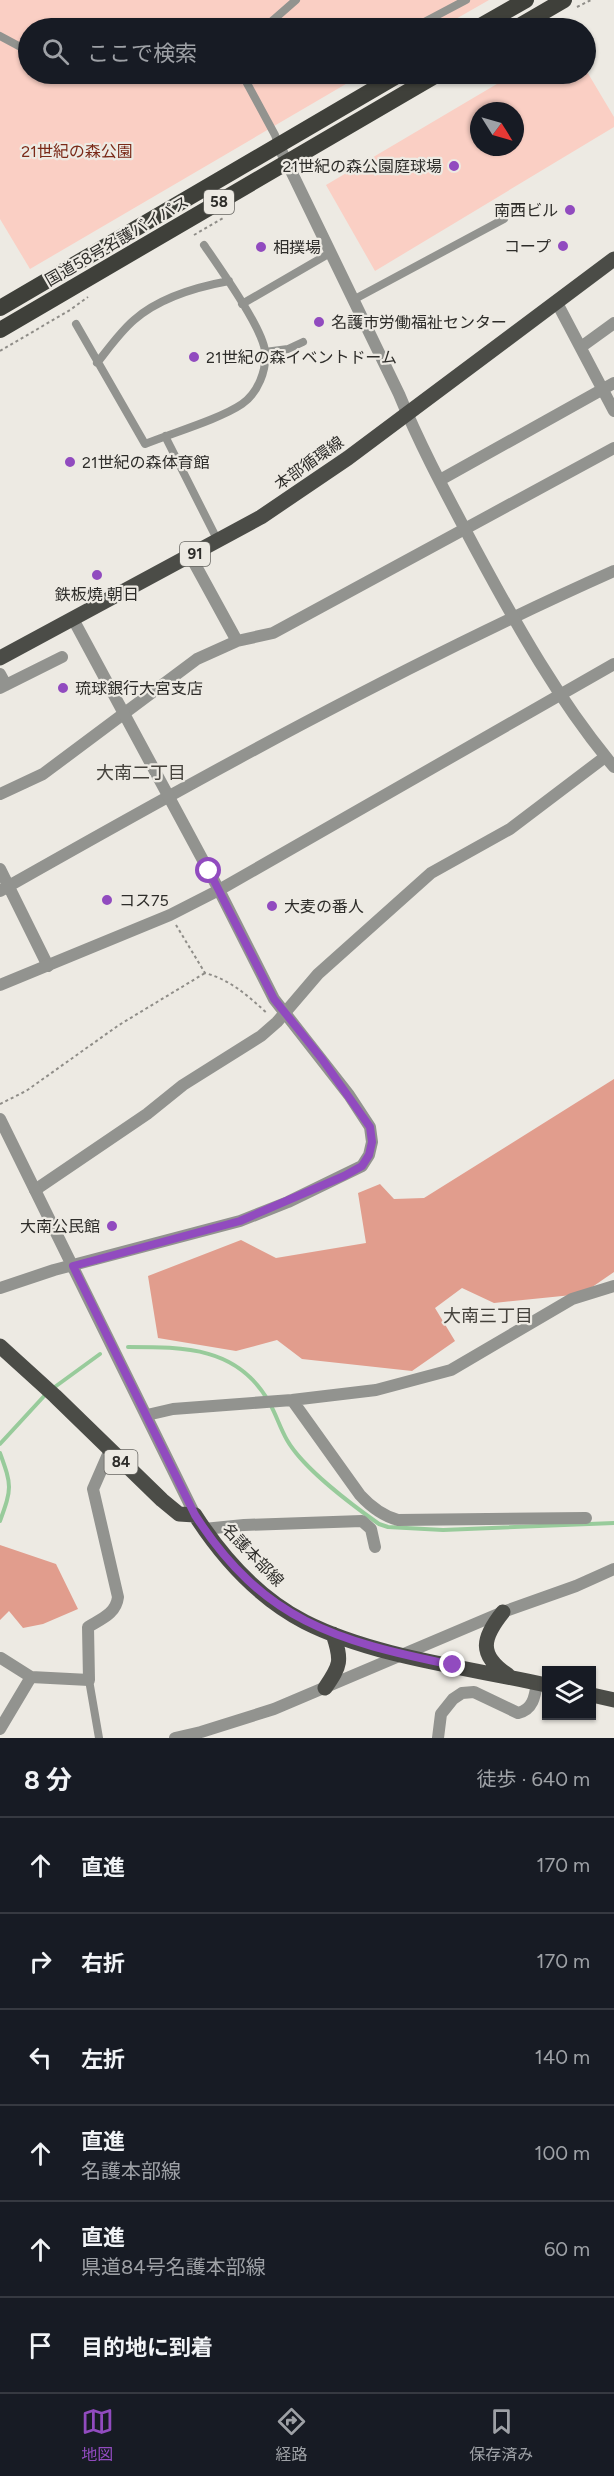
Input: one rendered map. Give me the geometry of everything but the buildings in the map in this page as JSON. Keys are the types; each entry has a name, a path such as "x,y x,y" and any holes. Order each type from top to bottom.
{"highway":[{"path":"494,18 526,0"},
{"path":"533,18 564,0"},
{"name":"国道58号名護バイパス","path":"0,308 383,84"},
{"name":"国道58号名護バイパス","path":"0,330 421,84"}],"main road":[{"name":"本部循環線","path":"0,658 218,542 314,483 614,259"},
{"name":"84","path":"0,1346 179,1514 195,1515"},
{"name":"名護本部線","path":"195,1515 232,1564 269,1599 305,1622 333,1634 405,1655 542,1684"},
{"path":"503,1612 489,1631 486,1643 487,1654 496,1667 510,1677"},
{"path":"325,1688 339,1667 340,1661 333,1634"},
{"path":"596,1696 614,1700"}],"street":[{"path":"278,144 407,413 414,434 512,617 560,695 614,767"},
{"path":"556,301 614,411"},
{"path":"581,347 614,323"},
{"path":"440,480 614,383"},
{"path":"0,794 43,774 123,712 197,659 237,641 273,633 614,448"},
{"path":"191,557 237,641"},
{"path":"4,888 373,685 512,617 614,571"},
{"path":"0,1288 240,1221 288,1202 362,1166 369,1155 372,1142 370,1127 322,1059 280,1017 274,999 219,890 73,619"},
{"path":"2,682 62,657"},
{"path":"0,985 170,915 219,890 614,664"},
{"path":"35,1190 147,1114 183,1085 261,1036 318,974 431,873 510,829 605,757"},
{"path":"0,869 4,888 48,966"},
{"path":"0,1119 195,1515"},
{"path":"147,1415 173,1410 376,1390 451,1370 572,1299 614,1286"},
{"path":"292,1400 360,1495 382,1513 399,1520 586,1518"},
{"path":"1,1658 31,1677 89,1680 88,1627 111,1614 117,1605 118,1597 93,1489 110,1450"},
{"path":"366,1523 382,1513"},
{"path":"204,1529 244,1525 358,1521 366,1523 374,1536 375,1547"},
{"path":"175,1738 274,1709 503,1612 576,1586 614,1569"},
{"path":"0,1729 31,1677"},
{"path":"438,1738 441,1714 453,1699 462,1693 474,1692 519,1713 525,1712 531,1705 542,1684"}],"lane":[{"path":"275,18 296,0"},
{"path":"432,18 466,0"},
{"path":"0,36 18,46"},
{"path":"247,84 278,144"},
{"path":"353,300 504,219"},
{"path":"76,324 145,444 245,402 254,393 262,377 265,352 263,343 229,281 204,245"},
{"path":"242,304 330,253"},
{"path":"97,363 136,317 165,300 194,288 229,281"},
{"path":"265,352 288,349 303,342"},
{"path":"165,436 218,542"},
{"path":"89,1680 99,1738"}],"path":[{"path":"170,915 205,973 238,987 280,1017"},
{"path":"0,1104 26,1091 119,1025 205,973"}],"green space":[{"name":"21世紀の森公園","path":"0,0 489,0 458,18 18,18 18,84 346,84 30,269 0,219"},
{"name":"21世紀の森公園庭球場","path":"497,84 594,84 614,117 614,127 375,271 326,185"}],"shaded area":[{"path":"614,1079 614,1272 582,1294 494,1303 462,1288 435,1308 455,1341 412,1371 302,1359 277,1340 236,1351 158,1338 148,1276 241,1240 276,1258 366,1243 358,1193 380,1184 394,1199 424,1198"},
{"path":"0,1545 56,1564 78,1609 43,1624 23,1628 9,1611 0,1620"}],"waterway":[{"path":"128,1347 189,1350 226,1360 242,1370 269,1402 294,1451 316,1474 379,1524 388,1527 443,1530 614,1523"},
{"path":"52,1389 100,1354"},
{"path":"0,1444 46,1394"},
{"path":"0,1453 9,1487 0,1521"}],"place":[{"name":"21世紀の森公園庭球場","path":"454,166"},
{"name":"南西ビル","path":"570,210"},
{"name":"コープ","path":"563,246"},
{"name":"相撲場","path":"261,247"},
{"name":"名護市労働福祉センター","path":"319,322"},
{"name":"21世紀の森イベントドーム","path":"194,357"},
{"name":"21世紀の森体育館","path":"70,462"},
{"name":"鉄板燒 朝日","path":"97,575"},
{"name":"琉球銀行大宮支店","path":"63,688"},
{"name":"コス75","path":"107,900"},
{"name":"大麦の番人","path":"272,906"},
{"name":"大南公民館","path":"112,1226"}],"district":[{"name":"大南二丁目","path":"141,773"},
{"name":"大南三丁目","path":"488,1316"}],"route":[{"path":"209,871 274,999 322,1059 370,1127 372,1142 369,1155 362,1166 344,1176 240,1221 73,1266 195,1515 214,1544 237,1569 269,1599 305,1622 364,1644 453,1665"}]}
